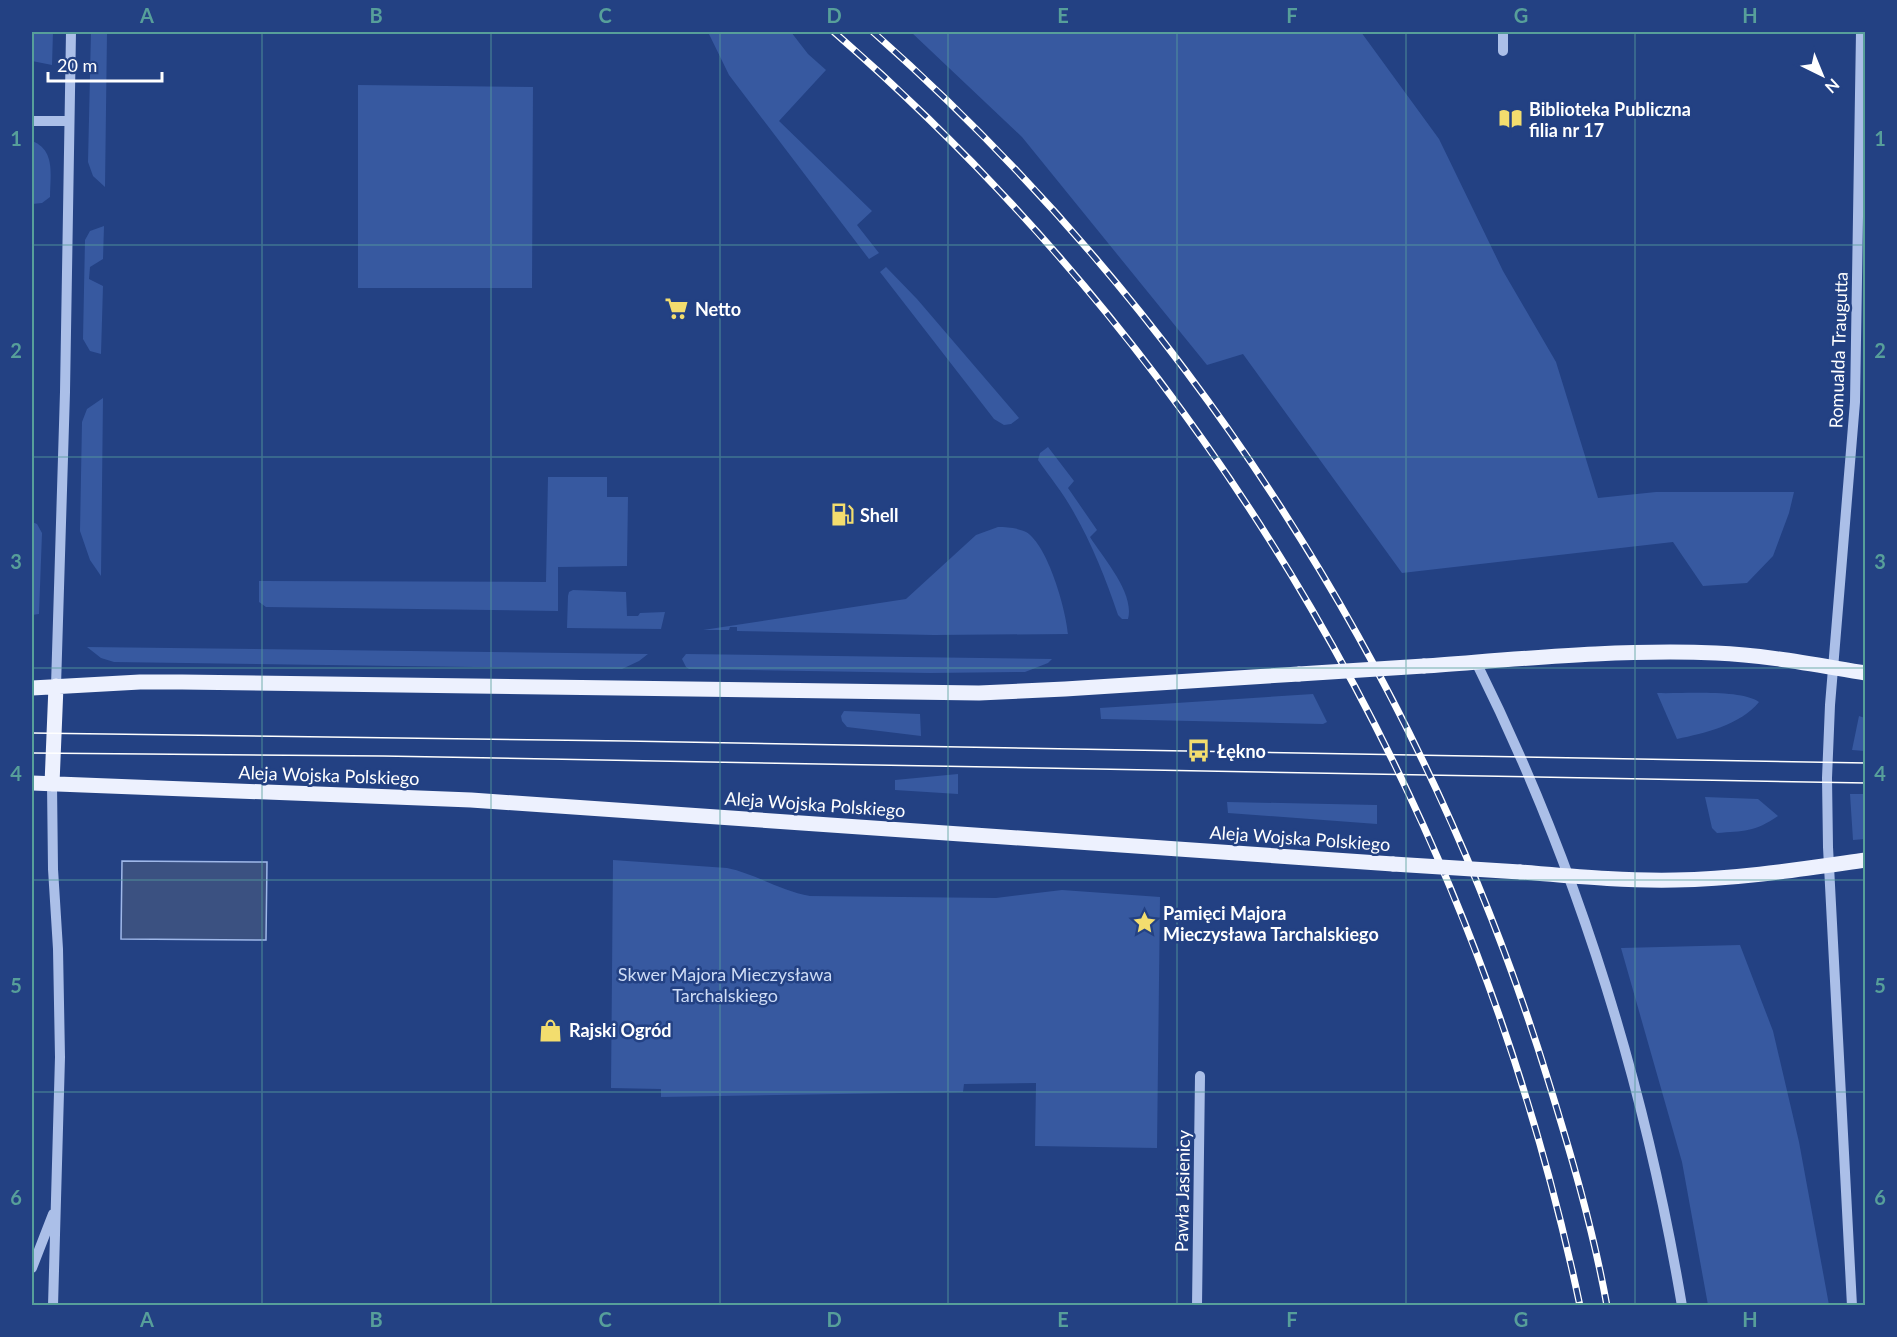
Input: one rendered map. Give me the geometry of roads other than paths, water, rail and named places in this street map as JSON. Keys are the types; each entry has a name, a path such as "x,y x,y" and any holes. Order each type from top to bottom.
{"main road":[{"path":"32,688 140,682 218,682 979,693 1635,652 1717,653 1785,660 1866,673"},
{"path":"52,784 56,686"},
{"name":"Aleja Wojska Polskiego","path":"32,783 471,800 1624,879 1726,878 1829,865"},
{"path":"1829,865 1866,860"}],"street":[{"path":"56,686 65,392 71,32"},
{"path":"1503,32 1503,51"},
{"name":"Romualda Traugutta","path":"1852,1305 1829,865 1827,778 1833,668 1855,402 1863,88 1861,32"},
{"path":"32,121 69,121"},
{"path":"1476,662 1524,764 1569,876 1620,1028 1638,1094 1668,1227 1682,1305"},
{"path":"52,784 52,869 58,949 60,1029 53,1305"},
{"name":"Pawła Jasienicy","path":"1197,1305 1200,1076"},
{"path":"32,1268 57,1202"}],"tram line":[{"path":"32,733 1866,763"},
{"path":"32,753 383,756 1866,783"}],"railway":[{"path":"834,32 971,162 1097,301 1210,450 1311,608 1399,773 1473,945 1534,1123 1580,1306"},
{"path":"873,32 987,140 1094,256 1192,380 1282,510 1363,645 1435,786 1496,931 1565,1136 1588,1220 1607,1306"}],"place":[{"name":"Biblioteka Publiczna filia nr 17","path":"1511,119"},
{"name":"Netto","path":"677,309"},
{"name":"Shell","path":"842,515"},
{"name":"Łękno","path":"1199,751"},
{"name":"Pamięci Majora Mieczysława Tarchalskiego","path":"1145,923"},
{"name":"Rajski Ogród","path":"551,1030"}],"park label":[{"name":"Skwer Majora Mieczysława Tarchalskiego","path":"725,984"}]}
